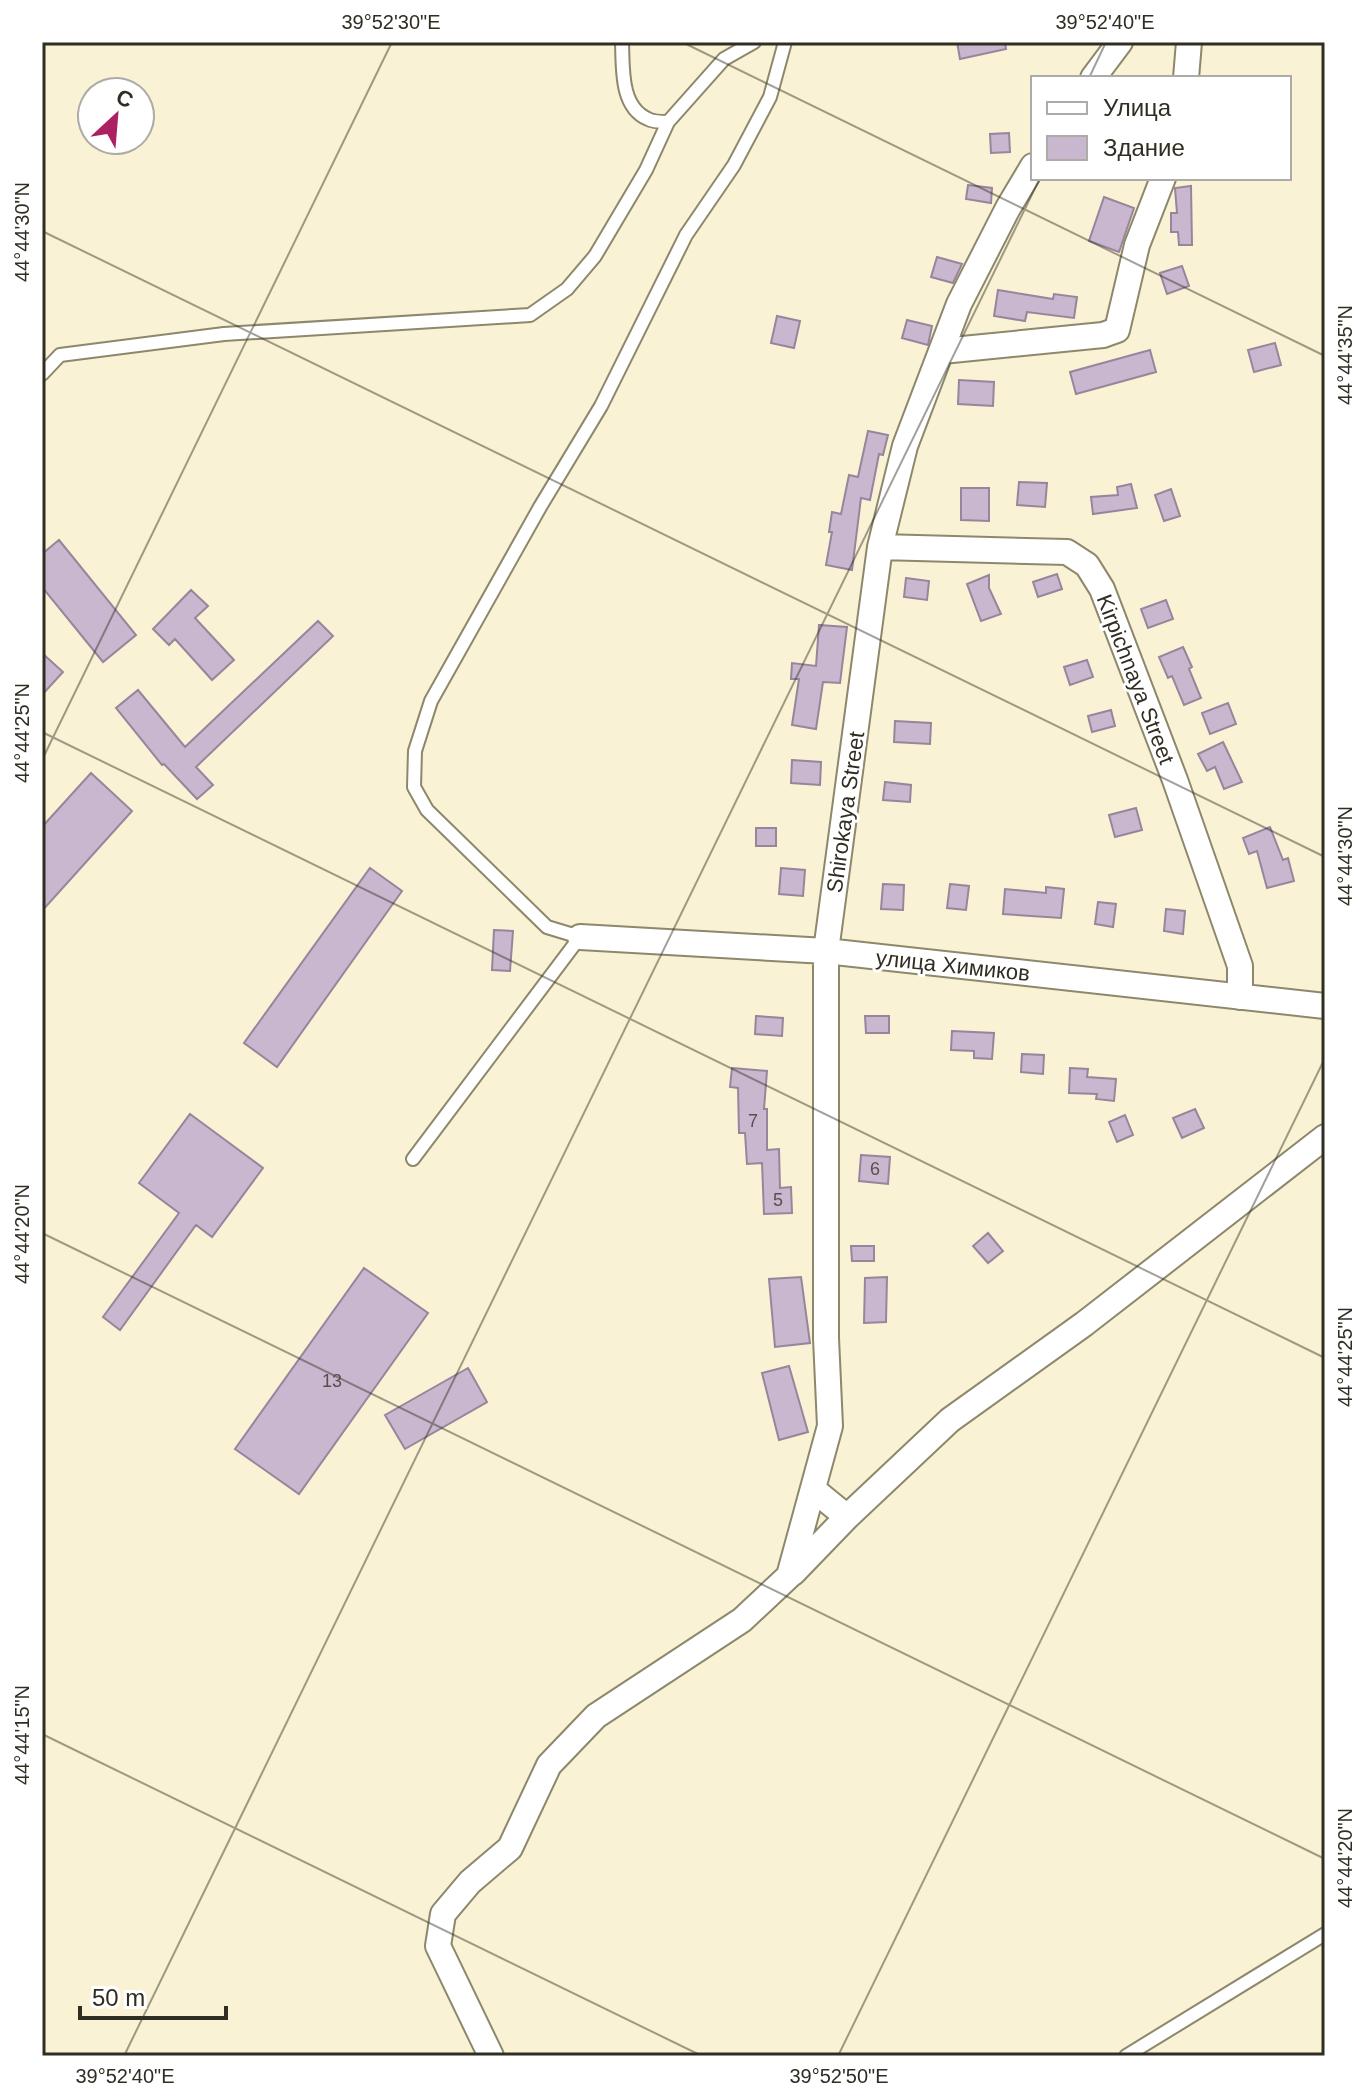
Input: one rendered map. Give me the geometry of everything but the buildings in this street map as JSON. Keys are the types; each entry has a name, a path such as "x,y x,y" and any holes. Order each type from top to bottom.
{"street":[{"path":"1094,76 1120,42"},
{"path":"1186,76 1189,42"},
{"name":"Shirokaya Street","path":"789,1576 830,1426 826,1338 826,951 880,547 905,446 959,304 1031,169"},
{"path":"942,351 1103,335 1117,330 1137,245 1162,180"},
{"name":"Kirpichnaya Street","path":"880,547 1067,552 1087,565 1102,589 1175,780 1240,966 1240,997"},
{"name":"улица Химиков","path":"580,937 826,951 1325,1006"},
{"path":"491,2056 438,1946 443,1914 470,1882 510,1848 549,1765 596,1716 742,1620 950,1420 1084,1324 1325,1137"},
{"path":"814,1490 847,1517"}],"lane":[{"path":"622,42 627,96 636,110 649,120 668,122"},
{"path":"42,374 60,355 224,334 530,315 567,289 595,256 646,170 668,122 724,59 754,42"},
{"path":"413,1159 580,937 547,927 427,810 414,787 415,751 431,701 601,406 686,235 734,165 770,97 785,42"},
{"path":"1126,2056 1325,1934"}]}
